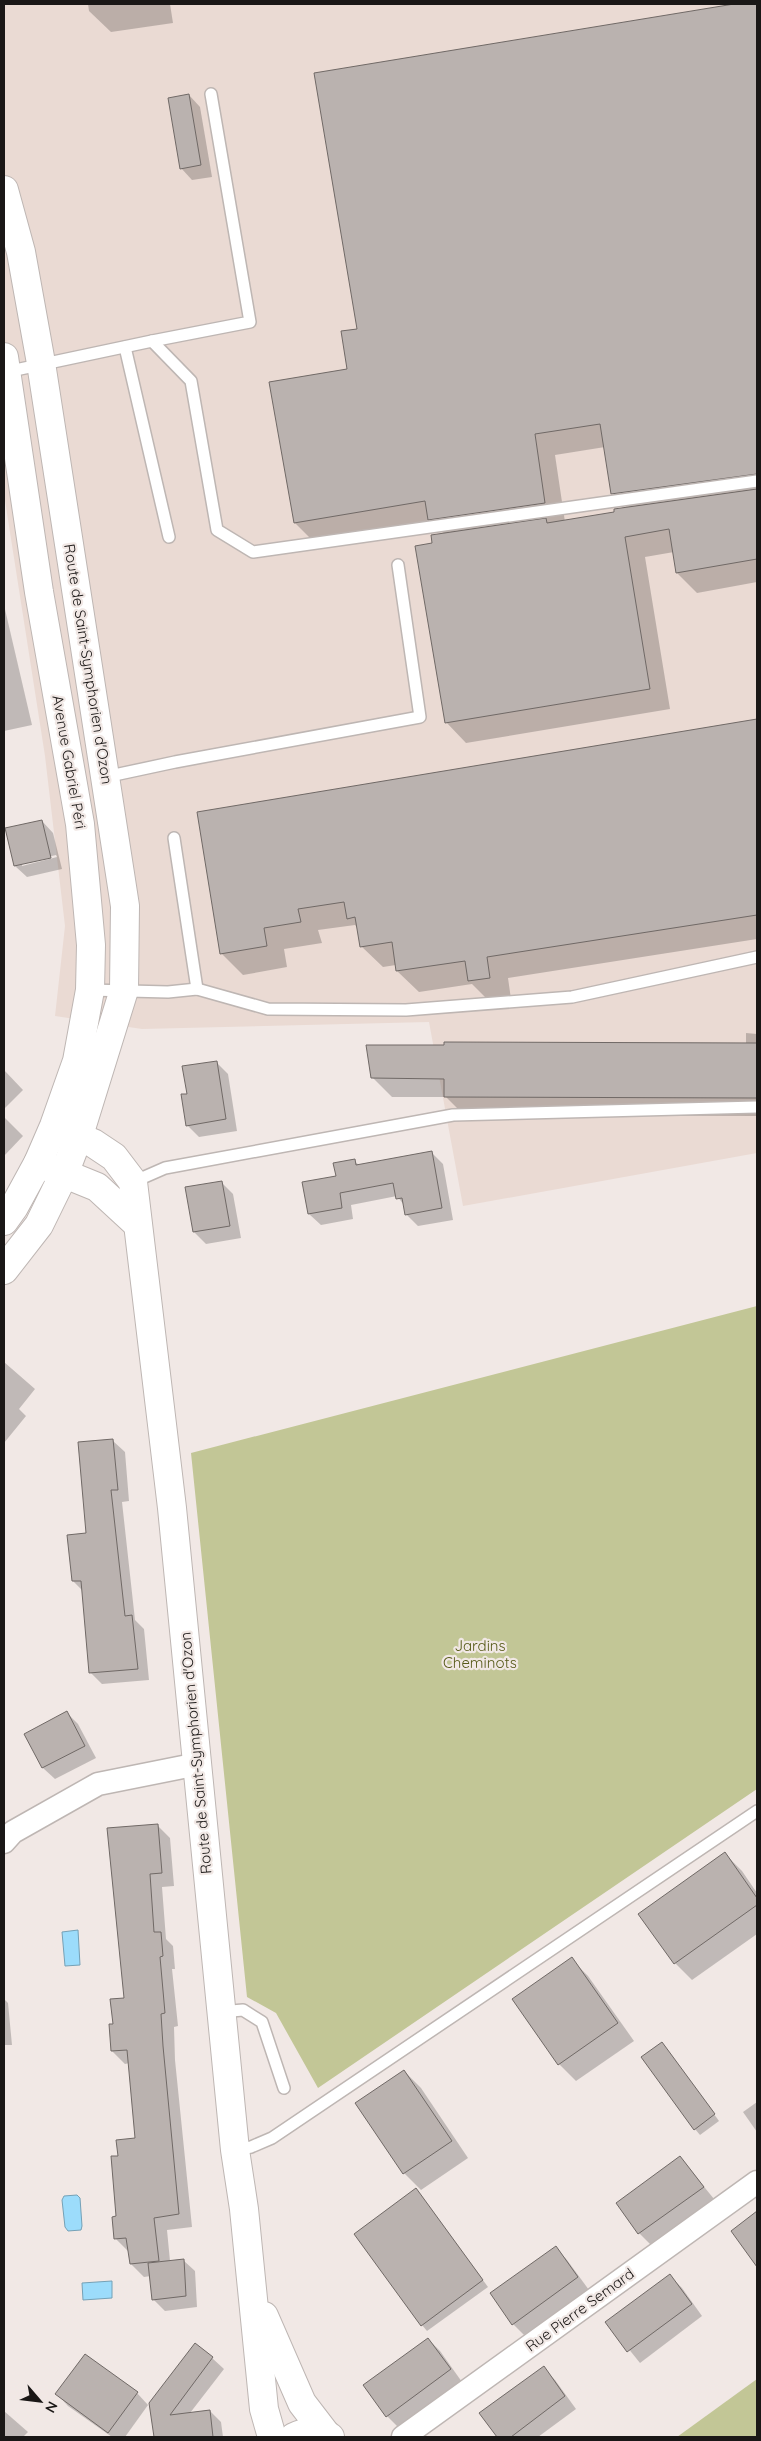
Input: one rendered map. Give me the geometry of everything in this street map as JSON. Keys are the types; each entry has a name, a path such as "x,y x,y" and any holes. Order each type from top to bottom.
{"main road":[{"name":"Route de Saint-Symphorien d'Ozon","path":"4,190 21,252 40,363 125,906 124,990 66,1131 64,1174 39,1225 4,1270"},
{"name":"Avenue Gabriel Péri","path":"4,1221 14,1207 38,1163 66,1131 90,990 90,923 80,824 39,592 5,365"},
{"path":"39,592 76,585"},
{"path":"66,1131 114,1157 133,1182"},
{"path":"38,1163 97,1187 136,1223"},
{"name":"Route de Saint-Symphorien d'Ozon","path":"133,1182 136,1223 150,1308 198,1764 220,2012 252,2284"},
{"path":"252,2284 269,2332 302,2403 328,2435"},
{"path":"252,2284 264,2408 272,2437"},
{"path":"294,2437 309,2432 328,2435"}],"street":[{"path":"4,1842 13,1832 98,1784 198,1764"},
{"name":"Rue Pierre Semard","path":"417,2433 757,2182"}],"lane":[{"path":"5,365 40,363 250,322 211,94"},
{"path":"152,341 191,381 217,530 253,552 757,481"},
{"path":"125,347 169,537"},
{"path":"105,777 175,762 420,717 398,565"},
{"path":"174,838 197,989"},
{"path":"90,990 168,992 197,989 268,1010 406,1010 572,997 757,957"},
{"path":"133,1182 165,1168 453,1115 757,1107"},
{"path":"235,2150 251,2147 272,2138 757,1811"},
{"path":"220,2012 243,2010 262,2022 284,2088"}],"shaded area":[{"path":"4,4 757,4 757,1153 463,1206 429,1022 142,1029 55,1016 65,926 45,756 4,494"}],"green space":[{"name":"Jardins Cheminots","path":"757,1306 757,1789 318,2088 276,2013 247,1997 191,1453"},
{"path":"757,2379 757,2437 677,2437"}],"water":[{"path":"78,1930 80,1965 65,1966 62,1932"},
{"path":"77,2195 80,2198 81,2230 68,2231 65,2227 62,2200 64,2196"},
{"path":"112,2281 112,2298 83,2300 82,2283"}],"building":[{"path":"734,4 757,4 757,474 611,494 600,424 535,434 545,503 428,520 425,501 294,523 269,382 347,369 341,331 357,329 314,73"},
{"path":"189,94 201,165 180,169 168,98"},
{"path":"757,489 757,559 676,573 669,529 625,537 650,689 445,723 415,546 432,543 431,535 546,518 547,523 614,512 614,509"},
{"path":"757,719 757,915 487,957 490,978 468,981 465,961 396,971 392,942 360,947 355,917 347,919 344,902 298,909 301,922 264,928 267,946 220,954 197,812"},
{"path":"42,820 51,858 14,866 5,828"},
{"path":"444,1042 757,1043 757,1098 444,1097 444,1079 371,1078 366,1045 444,1045"},
{"path":"217,1061 226,1119 186,1126 181,1094 187,1094 182,1066"},
{"path":"432,1151 442,1208 405,1215 402,1198 396,1199 393,1183 340,1193 342,1208 308,1214 302,1182 336,1176 333,1163 355,1159 356,1165"},
{"path":"222,1181 230,1226 193,1232 185,1187"},
{"path":"113,1439 118,1490 111,1490 125,1616 132,1615 138,1669 89,1673 81,1581 72,1581 67,1535 86,1533 78,1442"},
{"path":"67,1711 85,1746 42,1768 24,1734"},
{"path":"158,1824 162,1873 150,1874 154,1932 161,1932 163,1956 160,1957 165,2013 161,2014 163,2046 179,2214 154,2218 159,2261 130,2264 126,2238 114,2239 112,2217 116,2216 111,2156 118,2156 116,2140 135,2138 127,2050 111,2051 109,2024 113,2024 110,1999 124,1998 107,1828"},
{"path":"725,1852 757,1898 757,1905 674,1964 638,1914"},
{"path":"572,1957 618,2023 558,2065 512,1999"},
{"path":"662,2042 715,2114 694,2130 641,2057"},
{"path":"404,2070 452,2141 403,2174 355,2103"},
{"path":"680,2156 704,2187 638,2234 616,2203"},
{"path":"416,2188 483,2280 421,2326 354,2234"},
{"path":"757,2211 757,2267 731,2231"},
{"path":"556,2246 578,2277 512,2325 490,2293"},
{"path":"184,2259 186,2296 152,2300 148,2263"},
{"path":"670,2274 692,2304 627,2352 605,2322"},
{"path":"428,2338 451,2369 386,2417 363,2385"},
{"path":"195,2343 213,2357 170,2415 210,2410 213,2437 154,2437 149,2403"},
{"path":"85,2354 138,2392 108,2433 55,2394"},
{"path":"544,2366 565,2396 511,2437 497,2437 479,2413"}]}
